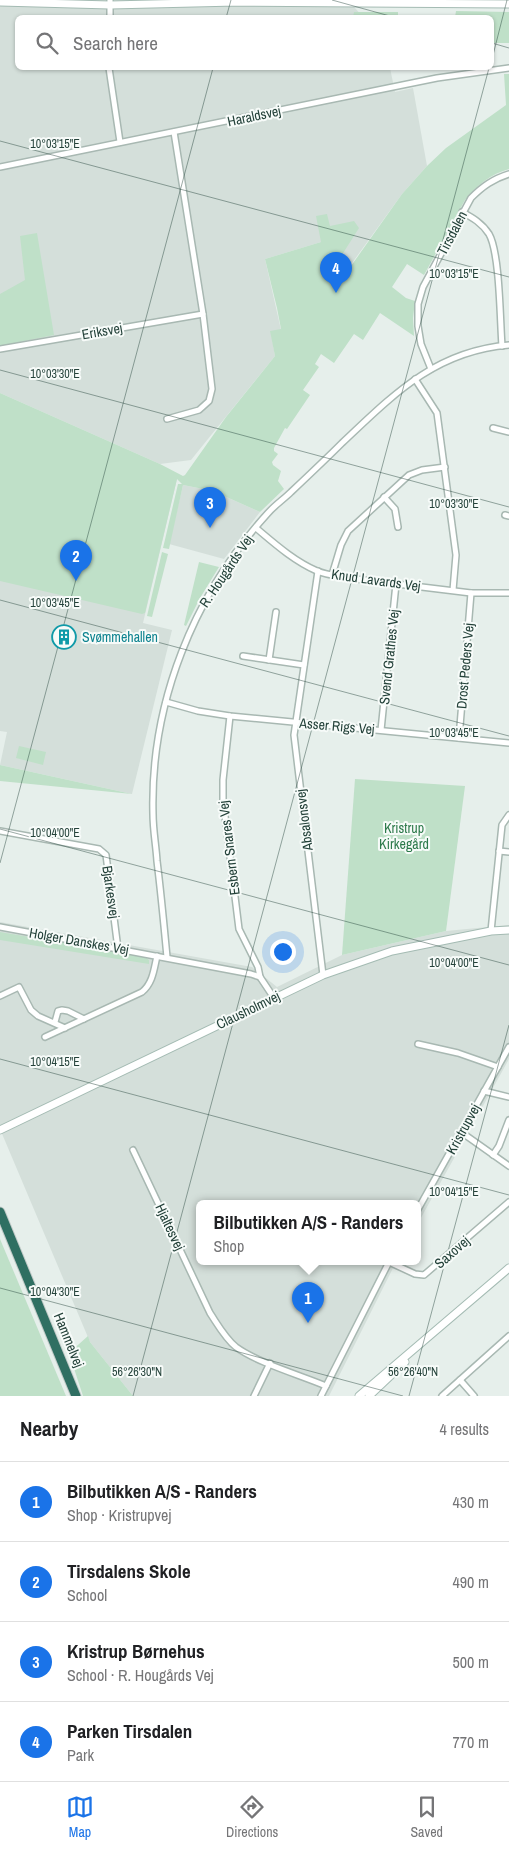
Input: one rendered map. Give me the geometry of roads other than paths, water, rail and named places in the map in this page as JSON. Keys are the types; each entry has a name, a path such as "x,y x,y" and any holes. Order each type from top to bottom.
{"highway":[{"name":"Hammelvej","path":"0,1212 76,1396"}],"street":[{"path":"0,2 293,1 509,4"},
{"path":"110,2 110,15"},
{"name":"Haraldsvej","path":"0,167 438,78 509,68"},
{"path":"109,70 120,142"},
{"path":"167,419 199,410 208,401 212,390 203,314 174,132"},
{"name":"Tirsdalen","path":"431,368 421,344 418,326 418,304 423,287 471,198 495,178 509,174"},
{"path":"462,212 475,219 493,243 502,346"},
{"name":"Eriksvej","path":"0,349 203,314"},
{"name":"R. Hougårds Vej","path":"167,957 152,815 157,748 166,702 178,661 200,609 217,580 269,512 404,387 431,368 469,352 509,345"},
{"path":"415,380 437,413 456,555 453,590"},
{"path":"493,428 509,432"},
{"path":"332,575 341,545 348,531 409,474 444,467"},
{"path":"384,497 395,509 398,527"},
{"name":"Knud Lavards Vej","path":"256,528 284,552 318,571 332,575 471,592 509,593"},
{"name":"Absalonsvej","path":"318,571 294,735 323,975"},
{"name":"Svend Grathes Vej","path":"381,730 396,584"},
{"name":"Drost Peders Vej","path":"458,738 471,592"},
{"path":"269,660 276,612"},
{"path":"242,656 304,665"},
{"name":"Asser Rigs Vej","path":"166,702 198,711 230,716 509,743"},
{"name":"Esbern Snares Vej","path":"230,716 223,780 223,800 239,929 258,966 260,977"},
{"path":"491,931 502,825 509,815"},
{"name":"Bjarkesvej","path":"0,831 99,849 106,855 118,949"},
{"path":"499,851 509,852"},
{"name":"Holger Danskes Vej","path":"0,927 167,957 260,977"},
{"name":"Clausholmvej","path":"0,1130 323,975 392,951 491,931 509,930"},
{"path":"45,1037 142,992 148,986 157,956"},
{"path":"260,977 274,998"},
{"path":"0,996 19,987 31,1010 38,1016 56,1022 65,1028"},
{"path":"56,1022 58,1011 62,1010 84,1019"},
{"path":"418,1044 458,1053 498,1067"},
{"name":"Kristrupvej","path":"421,1205 509,1047"},
{"path":"484,1091 509,1097"},
{"path":"494,1155 509,1120"},
{"path":"461,1132 509,1166"},
{"name":"Hjaltesvej","path":"133,1150 210,1313 224,1334 236,1347 326,1386"},
{"name":"Saxovej","path":"396,1265 415,1274 424,1275 509,1202"},
{"path":"321,1396 387,1265"},
{"path":"358,1396 509,1268"},
{"path":"369,1396 448,1320"},
{"path":"442,1396 509,1336"},
{"path":"254,1396 270,1363"},
{"path":"460,1380 474,1396"}],"place":[{"name":"Parken Tirsdalen","path":"336,293"},
{"name":"Kristrup Børnehus","path":"210,528"},
{"name":"Tirsdalens Skole","path":"76,581"},
{"name":"Svømmehallen","path":"64,637"},
{"name":"Bilbutikken A/S - Randers","path":"308,1323"}],"park label":[{"name":"Kristrup Kirkegård","path":"404,836"}]}
